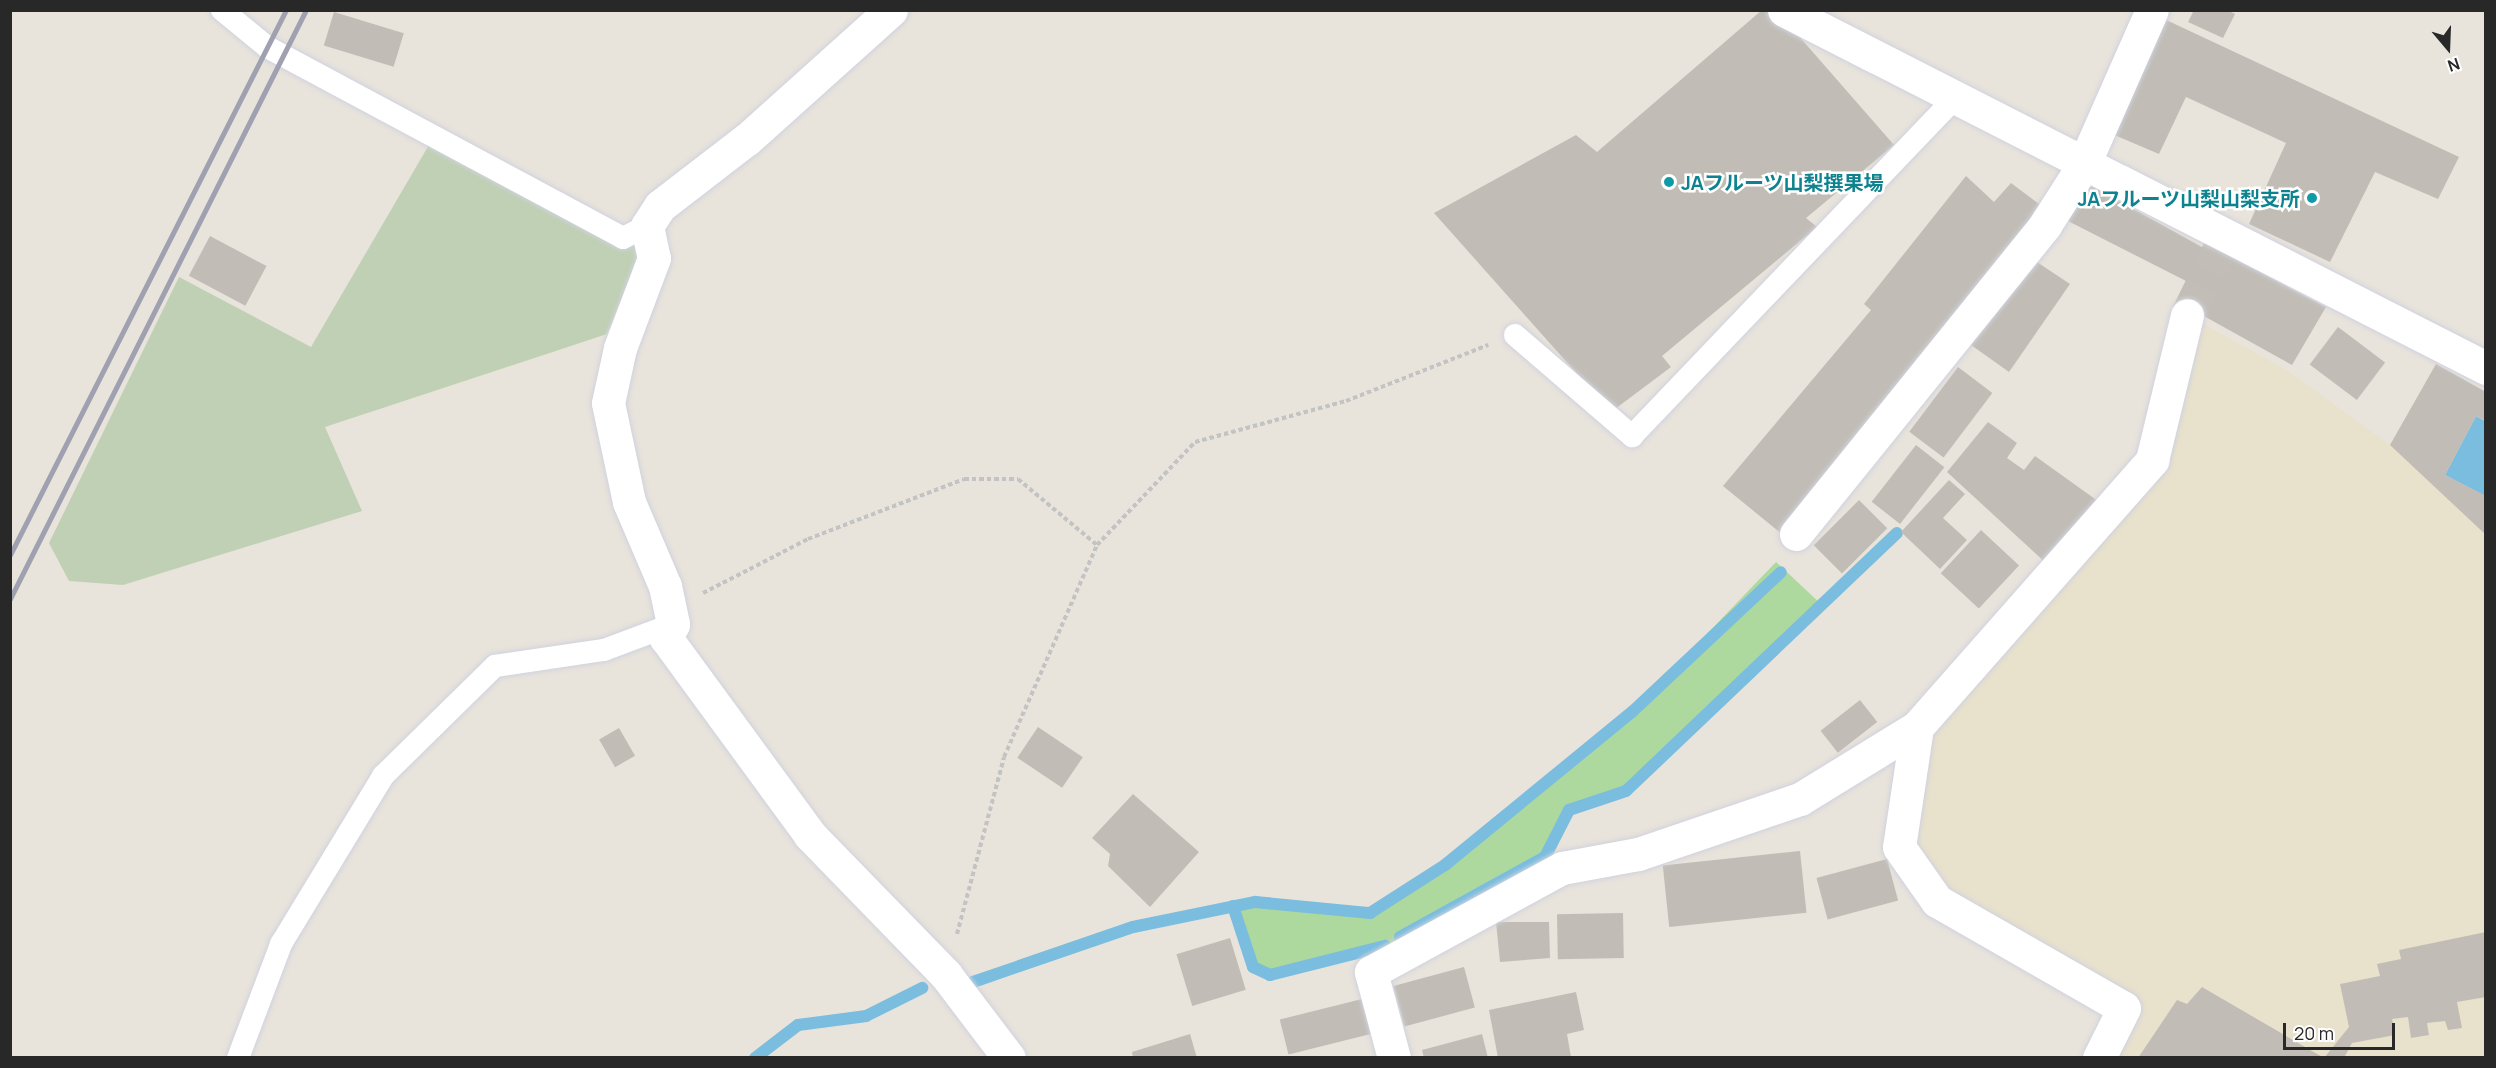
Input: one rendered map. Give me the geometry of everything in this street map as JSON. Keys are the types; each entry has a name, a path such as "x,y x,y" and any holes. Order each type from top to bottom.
{"street":[{"path":"891,10 747,139 660,206 646,226 654,258 620,348 608,403 630,502 665,586 673,624 666,638 810,835 946,975 1009,1058"},
{"path":"1784,10 2486,368"},
{"path":"1796,534 2044,225 2084,164 2152,10"},
{"path":"1394,1058 1371,972 1562,868 1638,854 1800,799 1917,727 2152,460 2187,315"},
{"path":"1917,727 1899,847 1937,901 2124,1008 2099,1058"}],"lane":[{"path":"222,10 267,47 623,238 646,226"},
{"path":"1515,335 1632,436 1956,97"},
{"path":"238,1058 281,944 391,768 495,666 604,650 673,624"}],"path":[{"path":"946,975 1004,758 1097,545 1195,442 1346,401 1515,335"},
{"path":"673,624 718,582 808,539 964,479 1018,479 1097,545"}],"shaded area":[{"path":"2187,315 2288,371 2390,445 2436,364 2485,392 2485,1057 2099,1057 2124,1007 1937,901 1899,847 1917,727 2152,460"}],"green space":[{"path":"433,138 642,249 607,334 325,427 362,511 123,585 69,581 49,543 179,277 311,347"},
{"path":"1776,562 1822,605 1626,791 1569,810 1545,857 1374,953 1270,975 1253,967 1233,906 1269,899 1370,913 1445,865 1632,712"}],"water":[{"path":"2476,416 2485,421 2485,496 2445,475"}],"building":[{"name":"JAフルーツ山梨撰果場","path":"1762,10 1776,10 1894,145 1806,218 1817,227 1662,356 1671,367 1611,412 1434,213 1576,135 1597,152"},
{"path":"2194,10 2227,10 2235,14 2223,38 2188,22"},
{"path":"334,12 404,33 394,67 324,45"},
{"path":"2162,18 2459,157 2438,199 2375,172 2330,262 2249,224 2286,143 2186,97 2159,154 2112,134"},
{"path":"1966,176 1994,202 2011,183 2047,210 1783,535 1723,486 1871,310 1864,304"},
{"path":"2090,185 2229,262 2231,257 2326,307 2292,365 2202,315 2207,305 2184,291 2188,282 2066,220"},
{"path":"210,236 267,266 245,306 189,276"},
{"path":"2031,258 2070,284 2009,372 1964,340"},
{"path":"2338,327 2385,363 2357,400 2310,365"},
{"path":"2436,364 2486,392 2486,421 2476,416 2445,475 2486,496 2486,535 2390,445"},
{"path":"1958,367 1992,393 1944,458 1909,432"},
{"path":"1988,422 2017,443 2007,458 2024,470 2035,456 2102,504 2047,564 1947,472"},
{"path":"1916,445 1944,467 1900,524 1872,502"},
{"path":"1949,480 1965,494 1943,518 1967,540 1940,569 1901,532"},
{"path":"1859,500 1887,528 1842,574 1814,545"},
{"path":"1981,530 2019,565 1979,609 1941,573"},
{"path":"1860,700 1877,722 1838,753 1821,731"},
{"path":"1038,727 1083,757 1062,788 1017,758"},
{"path":"619,728 635,756 615,767 599,740"},
{"path":"1133,794 1199,852 1150,907 1108,866 1110,854 1092,838"},
{"path":"1800,851 1806,913 1669,927 1663,865"},
{"path":"1887,859 1898,901 1828,919 1816,878"},
{"path":"1623,913 1624,958 1558,959 1557,914"},
{"path":"1496,922 1549,922 1550,958 1500,962"},
{"path":"2486,932 2486,997 2457,1002 2462,1028 2448,1030 2445,1021 2427,1023 2429,1035 2411,1038 2408,1017 2392,1019 2395,1035 2352,1043 2344,1058 2324,1058 2349,1027 2340,984 2380,976 2377,964 2401,959 2399,950"},
{"path":"1230,938 1246,990 1192,1006 1176,954"},
{"path":"1464,967 1475,1008 1404,1026 1393,986"},
{"path":"2202,987 2324,1058 2138,1058 2177,1000 2187,1004"},
{"path":"1576,992 1584,1030 1567,1034 1571,1057 1498,1058 1489,1010"},
{"path":"1370,997 1379,1032 1288,1054 1280,1019"},
{"path":"1190,1034 1197,1058 1133,1058 1132,1052"},
{"path":"1482,1034 1488,1058 1424,1058 1422,1050"}],"waterway":[{"path":"1400,937 1545,857 1569,810 1626,791 1897,533"},
{"path":"973,982 1133,927 1255,902 1370,913 1445,865 1632,712 1781,572"},
{"path":"1233,906 1253,967 1270,975 1385,946"},
{"path":"755,1058 798,1025 866,1016 922,988"}],"tunnel":[{"path":"2187,315 2225,237"}],"railway":[{"path":"10,555 286,10"},
{"path":"10,599 306,10"}],"place":[{"name":"JAフルーツ山梨撰果場","path":"1669,182"},
{"name":"JAフルーツ山梨山梨支所","path":"2312,198"}]}
